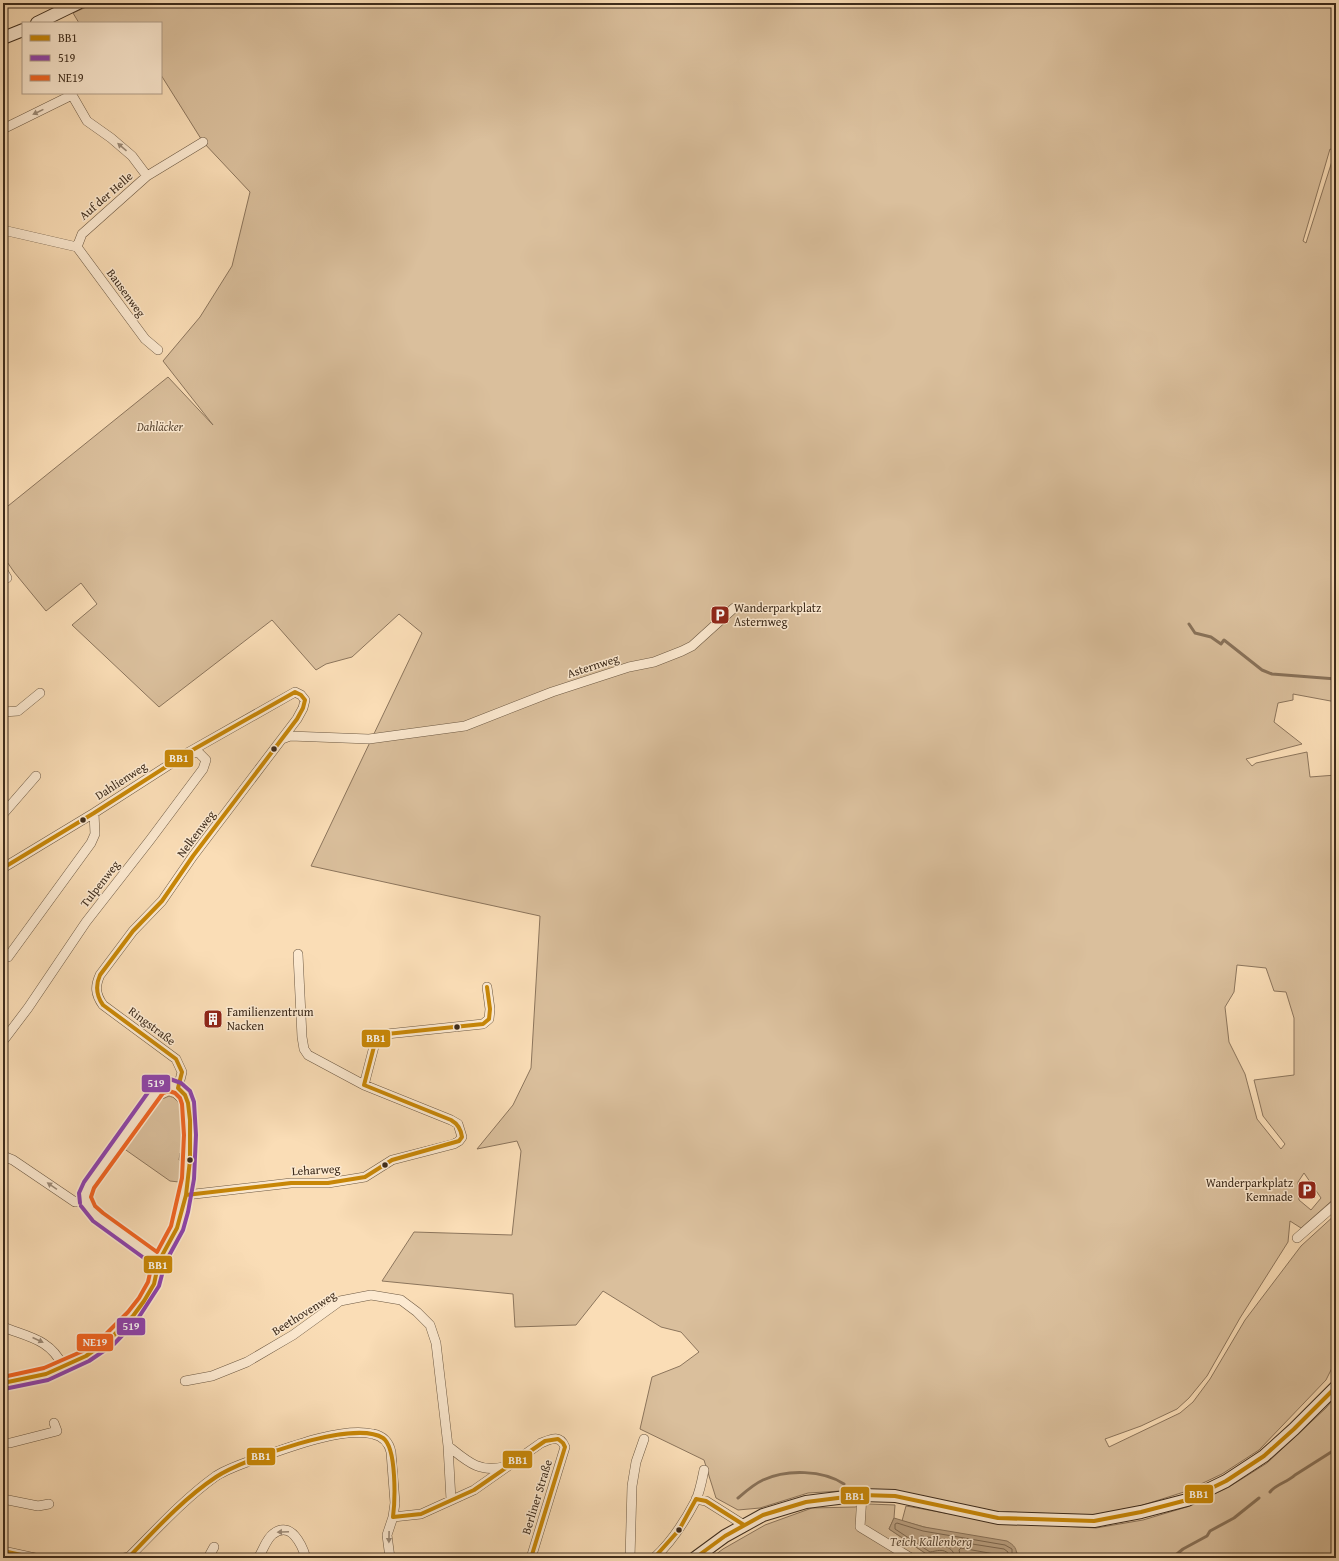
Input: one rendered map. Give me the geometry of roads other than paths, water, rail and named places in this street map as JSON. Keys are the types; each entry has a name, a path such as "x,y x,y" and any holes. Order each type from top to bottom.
{"main road":[{"path":"39,22 78,3"},
{"path":"3,38 22,30"},
{"path":"695,1558 725,1536 763,1515 806,1502 862,1495 895,1496 998,1518 1094,1521 1141,1512 1187,1500 1226,1481 1264,1456 1300,1424 1336,1387"}],"street":[{"path":"3,129 72,95 87,121 112,138 132,156 147,176"},
{"name":"Auf der Helle","path":"77,247 82,234 147,176 203,142"},
{"path":"3,230 77,247"},
{"name":"Bausenweg","path":"77,247 145,339 158,350"},
{"name":"Asternweg","path":"282,739 290,736 369,739 465,726 552,692 629,667 654,662 682,651 692,646 734,608"},
{"name":"Nelkenweg","path":"96,990 100,974 133,931 162,901 193,856 282,739 303,708 305,700 301,695 295,692"},
{"name":"Dahlienweg","path":"3,868 94,813 189,752 295,692"},
{"path":"3,712 18,711 40,693"},
{"name":"Tulpenweg","path":"3,1041 28,1008 86,922 150,840 202,769 206,760 199,753 189,752"},
{"path":"3,814 36,776"},
{"path":"8,957 91,843 96,834 94,813"},
{"path":"298,954 304,1049 313,1058 364,1085 378,1035 483,1024 489,1019 490,1009 487,987"},
{"name":"Ringstraße","path":"96,990 98,998 103,1005 176,1059 182,1072 178,1088"},
{"path":"3,1383 46,1374 86,1356 110,1339 133,1316 154,1284 160,1261 177,1228 186,1195 190,1160 190,1120 188,1103 185,1094 178,1088 170,1085 159,1088 89,1185 85,1194 86,1202 96,1216 160,1261"},
{"name":"Leharweg","path":"186,1195 291,1183 328,1184 365,1177 392,1160 454,1144 462,1137 458,1124 451,1120 364,1085"},
{"path":"3,1156 13,1160 75,1202 86,1202"},
{"path":"1297,1238 1336,1204"},
{"name":"Beethovenweg","path":"185,1381 212,1376 247,1362 293,1335 340,1302 371,1295 401,1300 417,1312 430,1325 436,1343 448,1446 451,1500"},
{"path":"3,1327 42,1342 55,1352 63,1366"},
{"path":"3,1443 10,1443 57,1431 54,1422"},
{"path":"124,1558 129,1557 178,1508 217,1476 242,1464 300,1443 338,1435 372,1434 383,1439 387,1443 390,1447 392,1458 395,1503 393,1517 387,1535 390,1558"},
{"name":"Berliner Straße","path":"393,1517 422,1514 474,1490 541,1443 553,1438 559,1438 563,1441 565,1447 531,1558"},
{"path":"630,1558 632,1486 636,1462 644,1439"},
{"path":"448,1446 473,1466 493,1470 509,1466"},
{"path":"654,1558 679,1530 696,1499 704,1470"},
{"path":"862,1495 860,1527 911,1558"},
{"path":"3,1499 38,1506 49,1504"},
{"path":"696,1499 706,1501 744,1525"},
{"path":"258,1558 273,1534 282,1531 292,1532 295,1535 302,1546 306,1558"},
{"path":"208,1558 214,1547"},
{"path":"3,1551 35,1558"}],"water":[{"name":"Teich Kallenberg","path":"894,1518 924,1527 1007,1541 1015,1548 1016,1558 947,1558 938,1554 931,1557 889,1529"}],"waterway":[{"path":"1189,624 1195,633 1211,637 1221,644 1224,640 1262,670 1272,674 1336,679"},
{"path":"1270,1492 1275,1487 1336,1449"},
{"path":"738,1498 760,1482 773,1476 783,1474 815,1474 835,1479 844,1484"},
{"path":"1172,1558 1183,1549 1207,1536 1210,1531 1234,1518 1259,1498"}],"place":[{"name":"Wanderparkplatz Asternweg","path":"720,615"},
{"name":"Familienzentrum Nacken","path":"213,1019"},
{"name":"Wanderparkplatz Kemnade","path":"1307,1190"}],"park label":[{"name":"Dahläcker","path":"160,427"}]}
